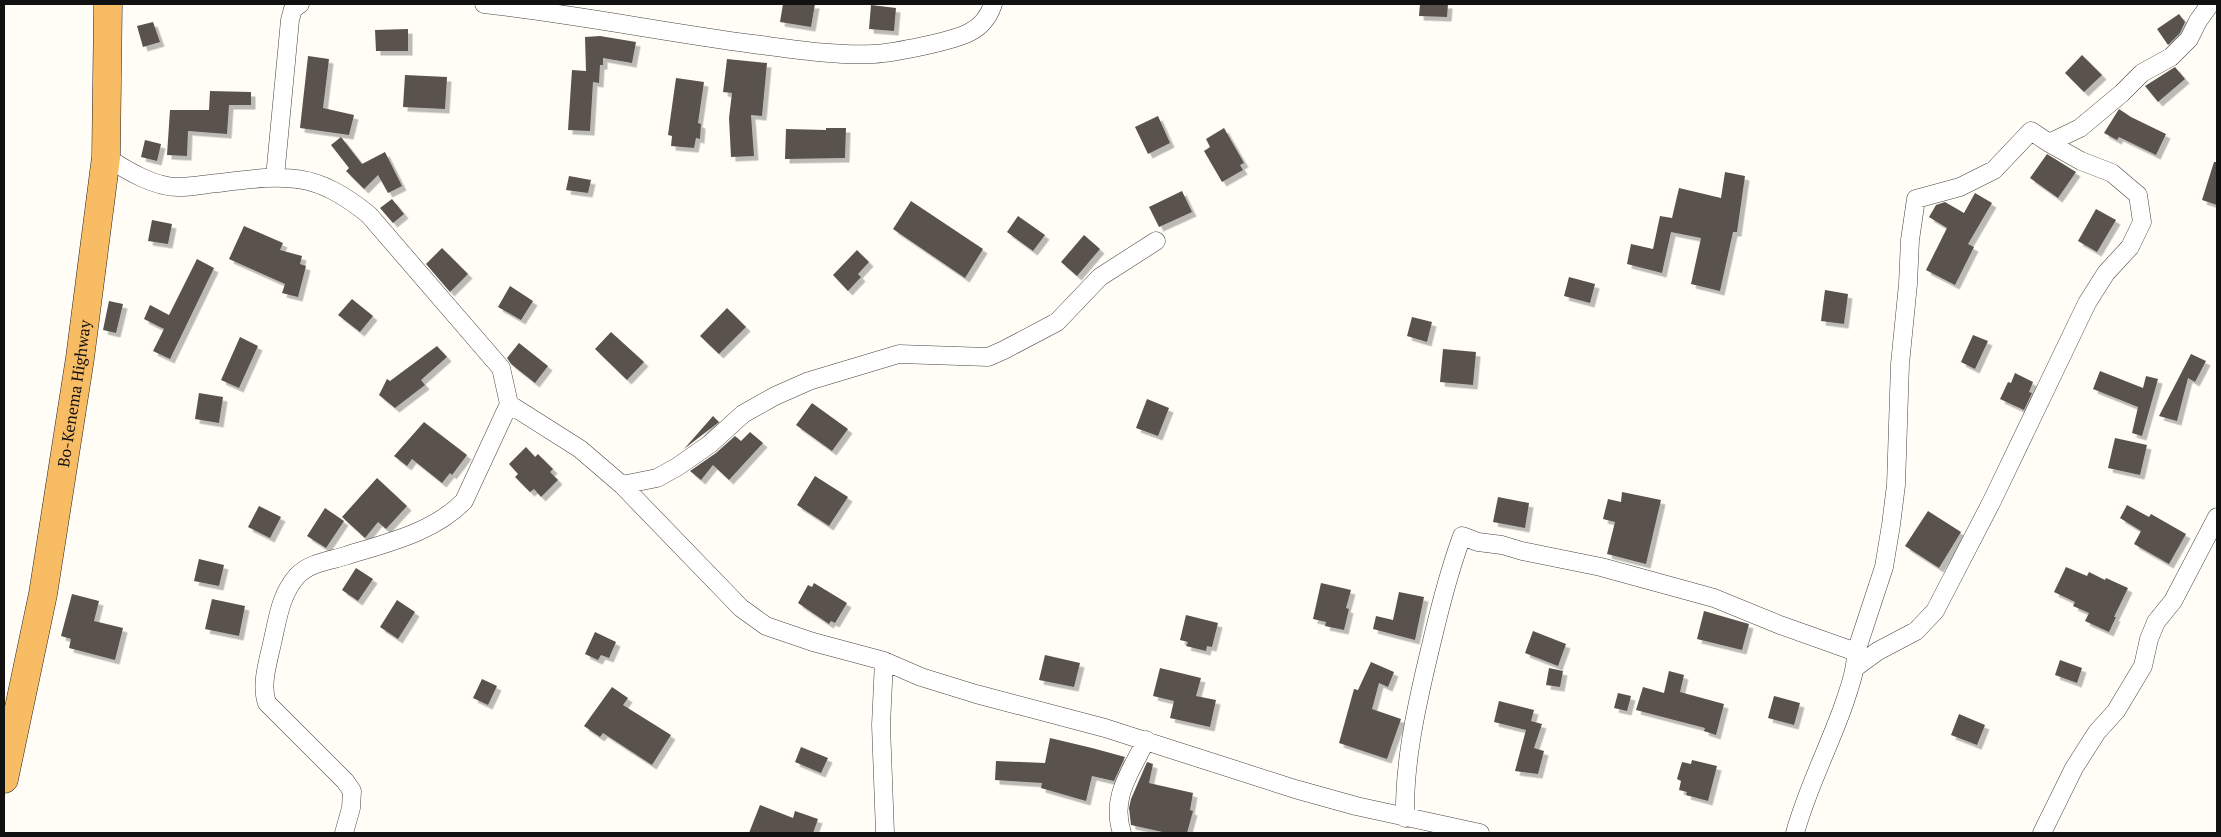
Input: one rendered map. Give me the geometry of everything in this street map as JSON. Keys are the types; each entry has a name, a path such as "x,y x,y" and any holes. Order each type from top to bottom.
{"highway":[{"name":"Bo-Kenema Highway","path":"4,778 43,594 80,358 106,157 108,4"}],"street":[{"path":"275,177 290,20 293,9 300,4"},
{"path":"484,4 529,9 713,39 787,48 875,54 946,40 970,33 984,22 993,4"},
{"path":"2049,143 2080,128 2122,94 2142,73 2171,57 2189,39 2210,4"},
{"path":"1406,818 1405,790 1415,714 1437,620 1462,536 1478,542 1502,545 1522,551 1601,567 1714,598 1856,659 1878,651 1916,630 1935,612 1992,501 2088,303 2106,273 2130,247 2142,222 2138,195 2112,173 2081,161 2031,131 1994,170 1960,187 1916,199 1910,231 1908,284 1900,364 1896,485 1884,567 1856,659 1830,744 1803,805 1795,833"},
{"path":"106,157 138,176 178,188 275,177 302,180 326,186 348,198 369,215 501,368 509,404 464,501 452,513 431,526 394,541 308,567 296,577 281,604 264,688 265,697 267,703 352,791 351,808 344,833"},
{"path":"622,485 657,478 677,467 710,444 743,414 775,396 809,381 899,354 988,357 1004,350 1057,322 1100,277 1156,241"},
{"path":"509,404 580,449 622,485 741,608 766,626 813,642 884,661 921,677 1146,740 1295,789 1441,829 1480,833"},
{"path":"2042,833 2074,768 2098,732 2116,711 2143,666 2149,639 2156,622 2174,601 2217,517"},
{"path":"884,661 881,725 885,833"},
{"path":"1122,833 1119,823 1118,803 1121,791 1146,740"}],"building":[{"path":"783,4 815,4 811,27 780,22"},
{"path":"1420,4 1448,4 1447,17 1419,16"},
{"path":"871,5 896,8 894,31 869,29"},
{"path":"2179,14 2185,22 2180,33 2168,45 2157,29"},
{"path":"153,22 160,42 143,47 137,26"},
{"path":"408,29 408,51 376,51 375,30"},
{"path":"600,36 636,42 632,63 603,58 603,65 600,65 599,83 593,82 590,131 568,130 572,70 586,71 585,37"},
{"path":"2082,55 2102,75 2084,92 2065,73"},
{"path":"308,56 329,59 323,108 354,115 349,135 300,128"},
{"path":"727,59 767,63 762,116 751,115 754,156 731,157 729,118 732,93 723,92"},
{"path":"2175,67 2185,79 2158,102 2145,86"},
{"path":"405,75 447,77 445,109 403,107"},
{"path":"676,78 704,82 698,123 701,124 700,139 696,138 694,148 671,146 672,136 668,135"},
{"path":"210,91 251,92 251,105 229,105 227,134 188,131 187,156 167,155 170,110 209,110"},
{"path":"2119,109 2166,134 2156,155 2119,137 2117,140 2104,133"},
{"path":"1158,116 1170,143 1148,154 1135,127"},
{"path":"826,128 846,128 845,158 785,159 786,129 826,130"},
{"path":"1224,128 1244,163 1240,165 1243,170 1222,182 1204,151 1210,147 1206,139"},
{"path":"341,137 362,164 385,152 402,186 388,193 378,175 364,189 346,171 349,168 331,145"},
{"path":"145,140 161,144 157,161 141,157"},
{"path":"2047,154 2076,172 2058,198 2030,178"},
{"path":"2214,162 2217,162 2217,205 2202,200"},
{"path":"1725,172 1745,176 1737,232 1733,232 1720,291 1691,284 1701,238 1671,232 1662,273 1627,264 1631,244 1653,249 1660,216 1672,218 1679,188 1721,198"},
{"path":"569,176 591,180 588,193 566,190"},
{"path":"1182,191 1192,212 1159,227 1149,207"},
{"path":"1975,193 1992,203 1968,244 1974,247 1955,285 1926,270 1947,228 1929,217 1936,205 1945,202 1964,213"},
{"path":"392,199 404,214 393,223 380,208"},
{"path":"911,201 983,249 965,278 893,229"},
{"path":"2096,209 2116,220 2097,252 2078,241"},
{"path":"1018,216 1045,235 1033,251 1007,232"},
{"path":"152,220 172,224 168,244 148,241"},
{"path":"244,226 283,243 280,250 302,256 300,264 306,266 298,297 282,293 285,284 229,259"},
{"path":"1084,235 1100,249 1077,276 1061,262"},
{"path":"442,248 468,274 450,292 426,264"},
{"path":"857,250 869,262 858,274 861,277 848,291 833,275"},
{"path":"197,259 214,268 170,359 153,351 164,329 144,319 150,305 169,315"},
{"path":"1569,277 1595,284 1590,303 1564,296"},
{"path":"510,286 533,301 521,320 498,307"},
{"path":"1825,290 1848,294 1844,324 1821,321"},
{"path":"352,299 373,316 360,332 338,315"},
{"path":"109,301 123,304 116,333 103,330"},
{"path":"727,308 746,327 719,354 700,336"},
{"path":"1412,317 1432,322 1427,342 1407,336"},
{"path":"611,332 644,362 627,380 595,349"},
{"path":"1973,335 1988,341 1975,369 1961,362"},
{"path":"240,337 258,346 239,388 221,380"},
{"path":"519,343 548,366 535,383 511,364 507,358"},
{"path":"437,346 447,357 421,380 425,385 395,408 379,395 387,379 390,381"},
{"path":"1443,349 1476,352 1473,385 1440,382"},
{"path":"2191,354 2206,361 2195,382 2188,378 2177,421 2159,416"},
{"path":"2100,371 2143,388 2146,376 2158,379 2142,436 2132,433 2138,407 2093,389"},
{"path":"2015,373 2033,382 2029,392 2032,393 2024,410 2000,399 2008,382 2011,383"},
{"path":"199,393 223,397 219,423 195,419"},
{"path":"1147,399 1169,408 1158,436 1136,428"},
{"path":"812,403 848,429 832,451 796,425"},
{"path":"713,416 719,422 684,449"},
{"path":"424,422 467,455 452,475 450,473 442,483 412,459 407,466 394,456"},
{"path":"750,432 763,443 729,480 713,465 701,480 690,471 716,453 735,436 741,441"},
{"path":"2115,438 2147,445 2140,475 2108,468"},
{"path":"526,447 535,457 538,454 553,469 550,472 558,480 541,497 534,489 530,492 515,477 518,474 509,464"},
{"path":"815,476 848,497 829,526 797,505"},
{"path":"377,478 407,506 386,529 378,522 365,538 342,517"},
{"path":"1622,492 1661,500 1646,564 1607,554 1615,522 1603,519 1608,499 1621,502"},
{"path":"1498,497 1529,503 1525,528 1493,522"},
{"path":"2127,505 2149,517 2151,514 2186,534 2169,564 2134,544 2141,531 2120,518"},
{"path":"259,506 281,517 270,538 248,527"},
{"path":"325,508 344,521 326,548 307,536"},
{"path":"1928,511 1961,532 1939,568 1905,546"},
{"path":"199,559 224,565 219,586 194,581"},
{"path":"2066,567 2087,576 2089,572 2128,588 2109,632 2085,621 2089,613 2073,606 2075,602 2054,592"},
{"path":"356,568 373,579 358,601 342,590"},
{"path":"814,583 847,603 835,623 831,621 829,624 798,603 808,585 812,587"},
{"path":"1321,583 1351,590 1346,608 1349,609 1344,630 1325,626 1326,622 1313,619"},
{"path":"1399,592 1424,597 1415,640 1373,629 1376,616 1393,620"},
{"path":"72,594 99,601 94,621 123,628 115,660 69,648 71,639 61,636"},
{"path":"212,599 245,606 239,636 205,629"},
{"path":"397,600 415,612 398,639 380,627"},
{"path":"1704,611 1749,624 1742,650 1697,639"},
{"path":"1186,615 1218,623 1212,647 1207,646 1206,651 1186,646 1188,642 1180,640"},
{"path":"1533,631 1566,644 1558,666 1525,653"},
{"path":"595,632 616,642 609,658 601,655 598,660 585,654"},
{"path":"1045,655 1080,663 1074,687 1039,680"},
{"path":"2060,660 2082,668 2077,683 2055,675"},
{"path":"1371,662 1394,672 1388,687 1379,683 1372,709 1401,719 1387,759 1339,743 1354,689 1358,690"},
{"path":"1160,668 1201,678 1196,696 1216,700 1210,727 1170,718 1174,701 1153,696"},
{"path":"1549,668 1563,671 1560,687 1546,685"},
{"path":"1669,671 1684,675 1680,692 1724,704 1716,735 1704,731 1705,728 1636,710 1643,687 1664,693"},
{"path":"482,679 497,686 488,705 473,698"},
{"path":"612,687 628,698 623,705 671,735 652,765 603,733 600,737 584,726"},
{"path":"1618,693 1631,696 1627,711 1614,708"},
{"path":"1774,696 1800,703 1794,725 1768,718"},
{"path":"1499,701 1534,710 1531,721 1542,724 1534,748 1544,751 1538,774 1515,771 1526,730 1494,722"},
{"path":"1959,714 1985,725 1977,745 1951,735"},
{"path":"1050,738 1125,757 1114,781 1092,776 1086,801 1041,788 1042,783 995,780 996,761 1045,763"},
{"path":"801,747 828,758 821,773 795,762"},
{"path":"1692,760 1717,766 1708,801 1686,795 1687,792 1679,790 1681,781 1677,779 1682,762 1691,764"},
{"path":"1147,762 1153,764 1149,783 1193,793 1190,810 1193,811 1187,833 1167,833 1131,825 1129,808 1131,799"},
{"path":"760,805 793,818 795,811 818,819 813,833 749,833"}]}
